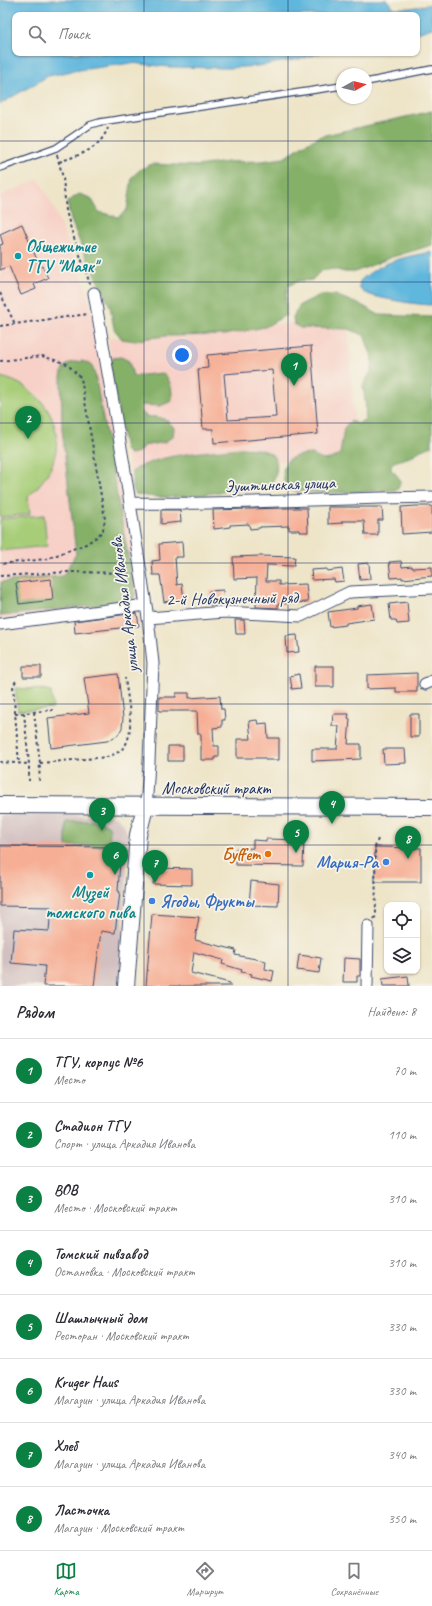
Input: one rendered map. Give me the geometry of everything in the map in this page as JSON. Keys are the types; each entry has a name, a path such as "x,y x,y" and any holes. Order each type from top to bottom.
{"main road":[{"name":"Московский тракт","path":"0,805 432,807"},
{"name":"улица Аркадия Иванова","path":"126,986 138,835 144,806"}],"street":[{"name":"улица Аркадия Иванова","path":"94,293 130,503 148,618 153,663 147,795 144,806"},
{"name":"Эуштинская улица","path":"130,503 194,504 432,497"},
{"name":"2-й Новокузнечный ряд","path":"148,618 225,612 301,616 350,592 432,588"},
{"path":"0,624 146,605"},
{"path":"367,986 368,926"}],"lane":[{"path":"372,81 432,69"},
{"path":"0,168 56,148 90,125 112,119 336,87"}],"path":[{"path":"59,162 93,148 104,138 112,119"},
{"path":"56,148 63,178 66,211 94,293"},
{"path":"0,293 15,324"},
{"path":"0,326 98,313"},
{"path":"0,360 42,356 67,364 81,378 105,519 103,530 98,536 86,544 46,559 0,564"},
{"path":"0,576 68,572 141,573"},
{"path":"40,763 107,757 116,754 124,747 129,737 130,725 125,678"},
{"path":"16,681 13,686 19,764"},
{"path":"15,714 53,710"},
{"path":"34,712 40,763 40,781"},
{"path":"24,713 30,764 29,781"},
{"path":"0,762 30,764"},
{"path":"368,926 376,916 375,848 378,839"}],"shaded area":[{"path":"39,179 54,208 86,289 93,316 102,357 141,602 0,619 0,196"},
{"path":"347,318 357,456 130,472 108,338"},
{"path":"0,815 115,816 124,824 128,836 128,848 120,986 0,986"}],"green space":[{"path":"432,111 432,245 392,257 355,272 345,272 333,269 321,271 312,280 298,281 288,286 286,315 265,327 224,335 166,336 136,341 122,339 114,329 110,306 85,255 71,220 67,202 79,194 91,198 99,212 118,217 127,210 132,177 141,169 152,164 197,166 227,162 262,161 284,158 303,145 321,136"},
{"path":"320,295 335,295 363,306 379,315 432,317 432,446 421,450 410,457 394,462 391,465 391,470 396,474 400,481 397,490 331,493 295,491 286,488 283,471 287,461 297,456 313,454 320,459 326,460 340,454 344,428 350,421 358,424 365,419 366,408 363,386 373,367 371,354 364,335 349,329 300,328 294,324 293,317 300,305"},
{"path":"121,357 129,361 133,376 162,373 170,382 172,393 172,401 160,406 142,405 141,411 147,417 159,417 169,422 174,428 173,436 165,442 143,446 139,452 130,454 125,450 110,365 113,358"},
{"path":"82,361 91,364 95,374 135,594 133,599 127,602 0,616 1,582 63,576 76,554 62,429 61,377 63,368 70,363"},
{"path":"0,377 26,387 37,396 52,418 56,431 57,445 50,470 44,480 28,497 30,514 0,517"},
{"path":"240,448 266,451 275,458 277,464 276,472 274,480 271,483 263,487 252,489 179,497 157,497 135,494 132,485 132,472 142,466 169,457 184,454"},
{"path":"44,515 47,546 0,551 0,519"},
{"path":"15,688 46,690 51,692 53,708 18,711"},
{"path":"93,821 108,825 110,830 109,846 66,846 66,822"}],"water":[{"path":"0,0 387,0 393,8 410,8 432,4 432,28 420,32 420,12 12,12 12,56 310,56 257,66 229,68 170,67 131,63 72,71 48,76 0,104"},
{"path":"432,252 432,305 376,297 363,292 359,287 360,281 368,274 385,264 403,258"}],"building":[{"name":"Общежитие ТГУ \"Маяк\"","path":"22,224 40,267 42,266 48,278 34,284 36,289 21,295 9,266 0,270 0,245 3,244 0,234"},
{"path":"311,346 318,434 214,443 213,429 203,429 198,369 208,368 207,355","holes":["272,370 276,417 228,420 224,374"]},
{"path":"432,506 432,532 402,534 401,507"},
{"path":"328,507 382,507 383,520 378,520 378,535 365,535 364,521 342,521 342,523 328,524"},
{"path":"307,508 308,532 289,530 289,526 260,527 250,529 249,524 230,525 230,527 214,529 213,510"},
{"path":"161,510 180,510 181,522 161,524"},
{"path":"182,542 183,557 175,557 177,585 182,584 184,599 164,602 160,575 153,575 152,561 160,560 159,544"},
{"path":"233,557 295,557 294,566 267,565 266,581 279,581 279,585 306,584 308,602 278,604 278,608 256,607 257,578 234,579"},
{"path":"401,561 402,567 432,567 432,576 402,579 402,577 391,578 389,562"},
{"path":"369,563 370,579 360,580 358,564"},
{"path":"327,569 327,571 342,569 344,581 335,582 334,579 312,580 311,570"},
{"path":"51,579 53,600 19,604 16,583"},
{"path":"223,590 224,604 210,605 209,591"},
{"path":"407,602 409,623 397,624 396,620 391,620 389,604"},
{"path":"372,604 374,619 330,627 328,612 357,608 357,606"},
{"path":"137,613 139,626 75,633 74,621"},
{"path":"235,620 244,620 245,634 236,634"},
{"path":"297,635 299,652 287,653 286,636"},
{"path":"23,666 41,666 41,677 23,677"},
{"path":"315,666 334,666 334,687 315,687"},
{"path":"417,673 417,692 396,692 396,688 367,689 367,675"},
{"path":"118,674 123,718 122,728 118,735 107,741 51,748 48,718 89,713 84,678"},
{"path":"299,674 301,688 292,689 290,676"},
{"path":"176,693 189,693 189,698 220,696 221,709 224,709 225,720 222,720 222,727 213,728 214,746 219,746 219,757 215,757 215,760 201,760 201,734 198,734 197,711 159,711 159,697 176,697"},
{"path":"333,714 349,714 348,744 361,744 361,759 312,761 312,749 337,749 339,726 332,726"},
{"path":"410,714 419,714 419,737 410,737"},
{"path":"257,720 258,724 267,723 268,738 279,738 279,760 265,760 265,758 237,758 237,739 251,739 249,721"},
{"path":"168,746 183,746 183,761 168,761"},
{"path":"383,749 405,749 406,763 384,764"},
{"path":"266,839 304,840 303,866 236,865 236,849 253,848 253,840 266,841"},
{"path":"0,846 121,847 118,891 120,892 115,933 101,931 94,986 43,986 45,966 11,963 14,929 49,931 51,907 0,906"},
{"path":"375,847 421,848 421,882 375,882"},
{"path":"155,868 192,869 192,885 153,884"},
{"path":"251,881 279,884 278,906 249,905"},
{"path":"152,914 199,917 195,940 236,950 235,955 266,961 265,969 274,971 272,981 251,976 252,974 241,972 242,970 222,964 223,960 194,952 191,973 230,983 230,986 146,986"},
{"path":"299,955 321,958 319,973 297,970"},
{"path":"344,958 360,959 360,976 357,976 357,982 343,982"},
{"path":"408,976 409,986 383,986 382,979"}],"place":[{"name":"Общежитие ТГУ \"Маяк\"","path":"18,256"},
{"name":"ТГУ, корпус №6","path":"294,386"},
{"name":"Стадион ТГУ","path":"28,439"},
{"name":"Томский пивзавод","path":"332,824"},
{"name":"ВОВ","path":"102,831"},
{"name":"Шашлычный дом","path":"296,853"},
{"name":"Буffет","path":"268,854"},
{"name":"Ласточка","path":"408,859"},
{"name":"Мария-Ра","path":"386,862"},
{"name":"Музей томского пива","path":"90,875"},
{"name":"Kruger Haus","path":"115,875"},
{"name":"Хлеб","path":"155,883"},
{"name":"Ягоды, Фрукты","path":"152,901"}]}
